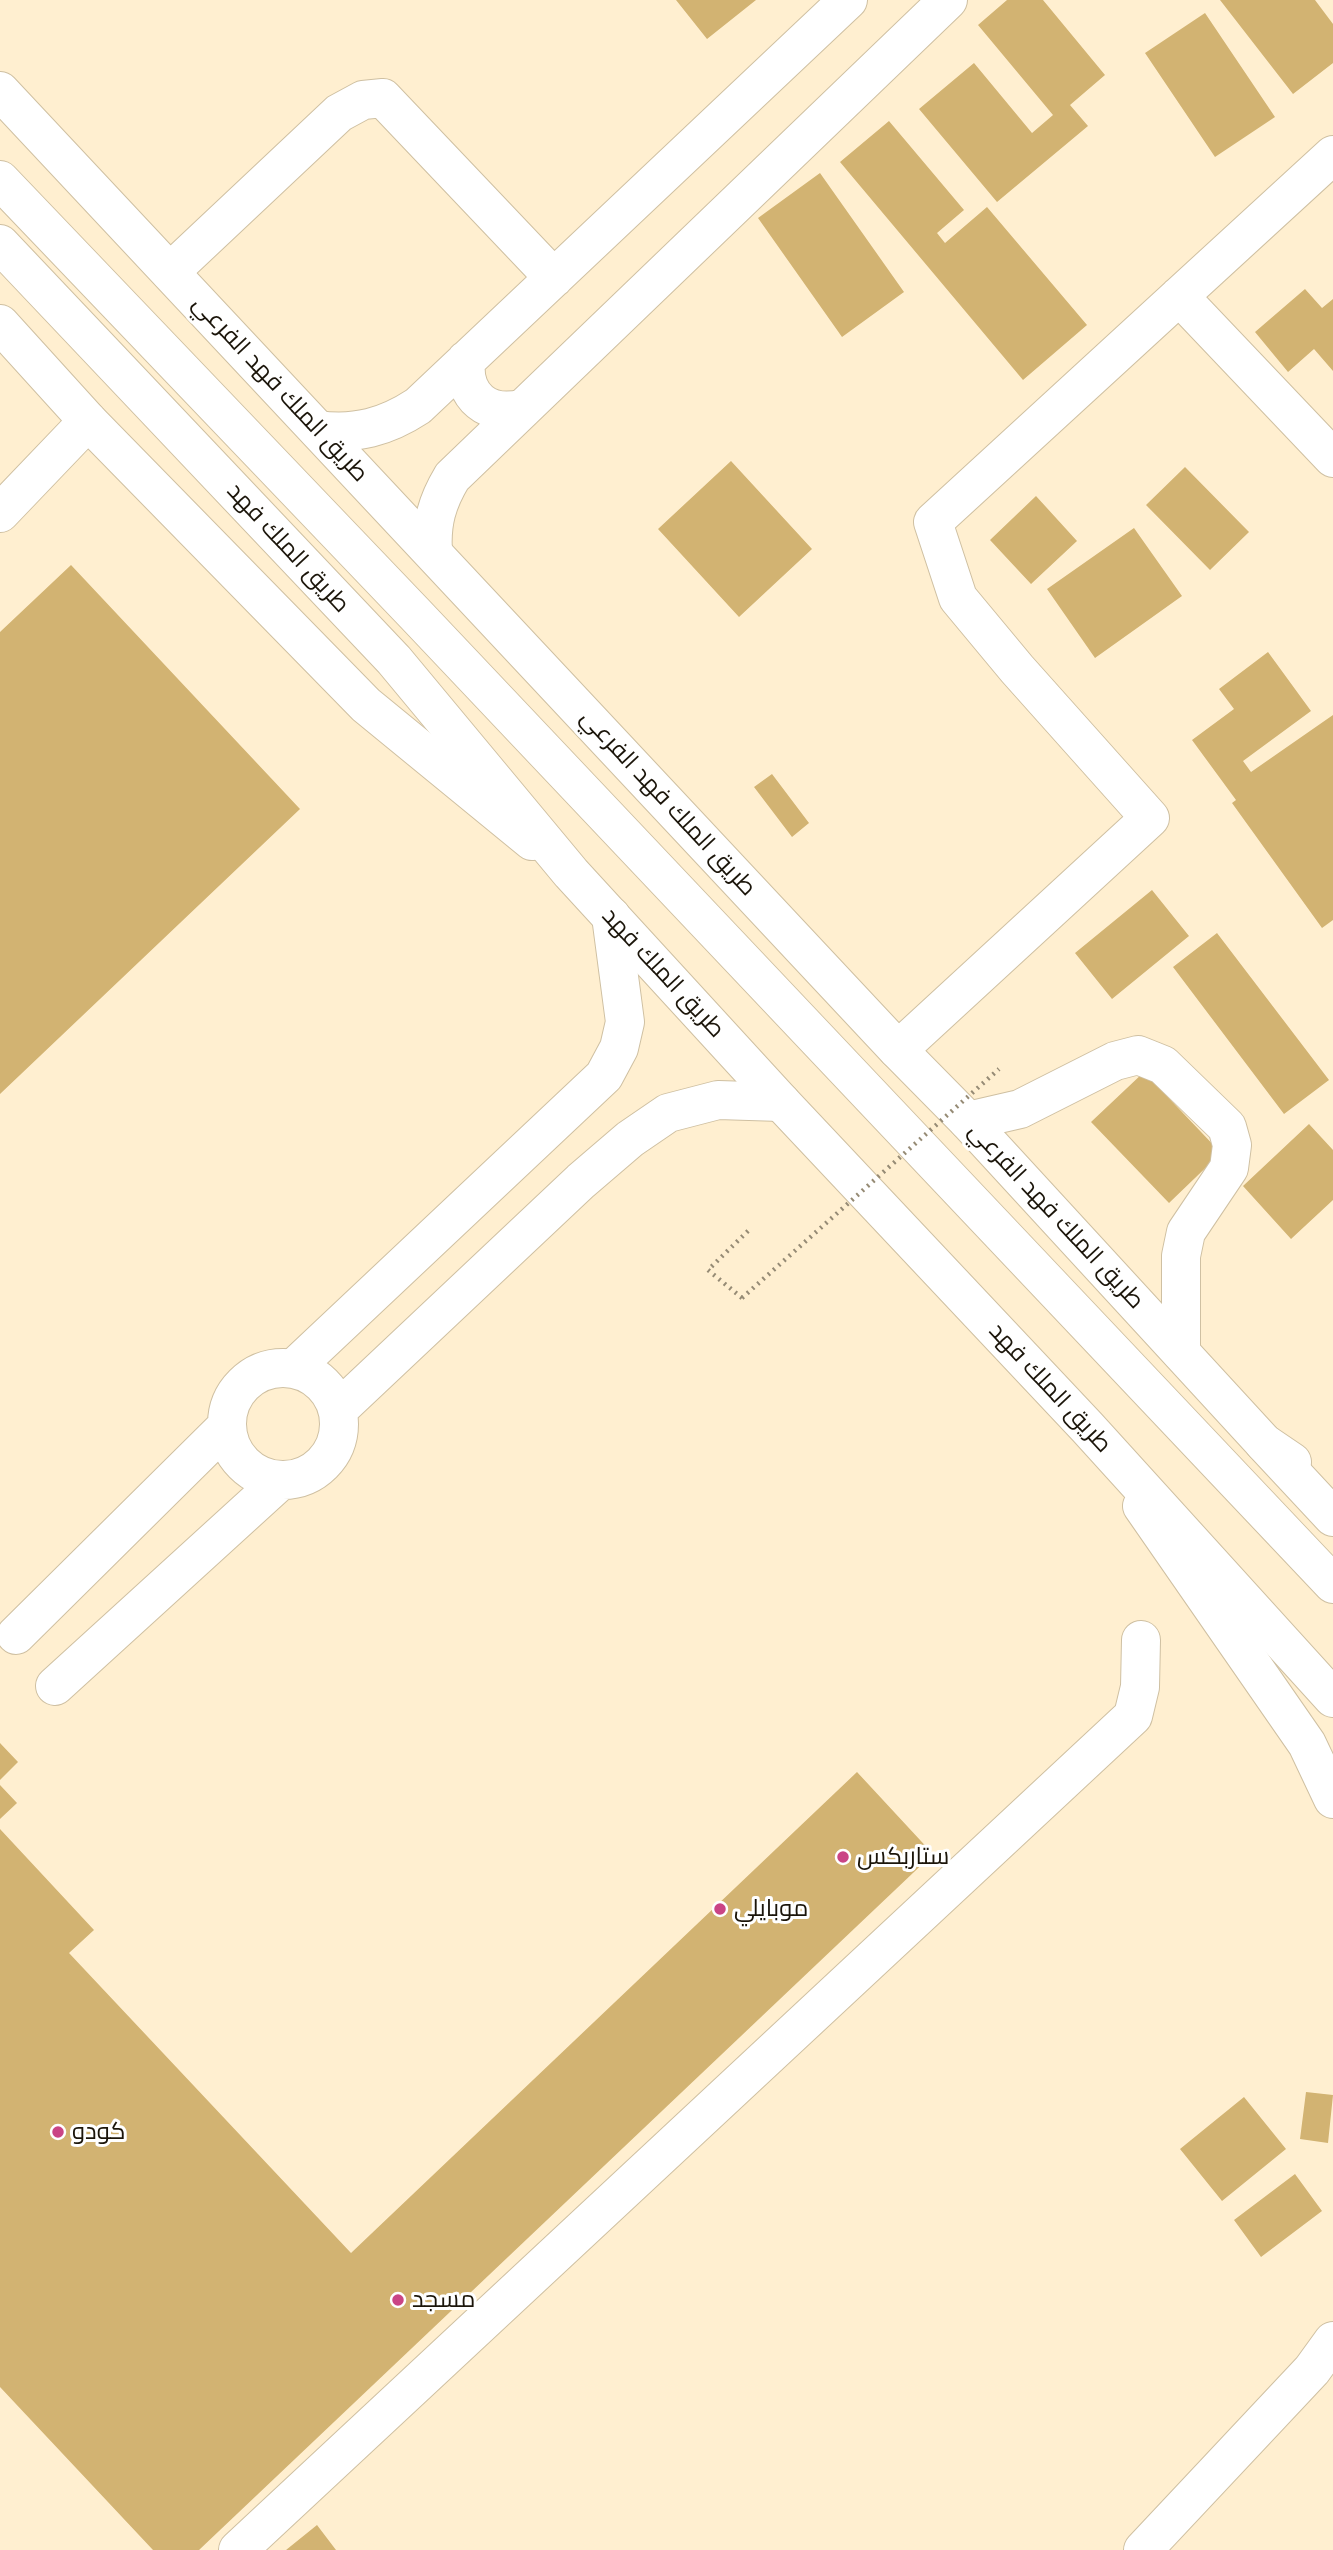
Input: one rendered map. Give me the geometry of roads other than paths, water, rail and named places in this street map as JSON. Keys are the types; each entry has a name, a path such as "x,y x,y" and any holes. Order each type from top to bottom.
{"main road":[{"path":"318,430 339,433 381,426 418,406 848,0"},
{"path":"433,552 431,530 436,508 458,470 948,0"},
{"name":"طريق الملك فهد الفرعي","path":"0,92 898,1050 968,1121 1333,1517"},
{"path":"170,272 339,113 363,100 383,98 554,278"},
{"path":"898,1050 1150,818 1017,669 958,598 933,522 1333,155"},
{"name":"طريق الملك فهد","path":"0,180 416,615 1333,1584"},
{"name":"طريق الملك فهد","path":"0,244 394,660 570,873 1087,1427 1333,1698"},
{"path":"1179,296 1333,458"},
{"path":"0,324 88,421 366,705 570,873"},
{"path":"466,360 468,386 485,406 498,411 524,408"},
{"path":"0,513 88,421"},
{"path":"294,1368 604,1076 619,1048 625,1022 611,916"},
{"path":"968,1121 1020,1109 1115,1061 1138,1055 1163,1065 1227,1127 1232,1144 1229,1168 1186,1232 1181,1256 1181,1352"},
{"path":"338,1410 581,1181 630,1139 668,1113 718,1100 781,1102"},
{"path":"294,1368 309,1373 322,1382 332,1395 338,1410 340,1427 337,1443 329,1459 317,1471 299,1479 280,1481 263,1477 248,1469 237,1457 227,1426 229,1409 235,1394 260,1372 294,1368"},
{"path":"16,1636 227,1426"},
{"path":"1087,1427 1307,1744 1333,1799"},
{"path":"1264,1443 1333,1492"},
{"path":"55,1686 280,1481"},
{"path":"238,2550 1133,1716 1140,1687 1141,1640"},
{"path":"1146,2549 1312,2370 1333,2342"}],"place":[{"name":"ستاربكس","path":"843,1857"},
{"name":"موبايلي","path":"720,1909"},
{"name":"كودو","path":"58,2132"},
{"name":"مسجد","path":"398,2300"}]}
